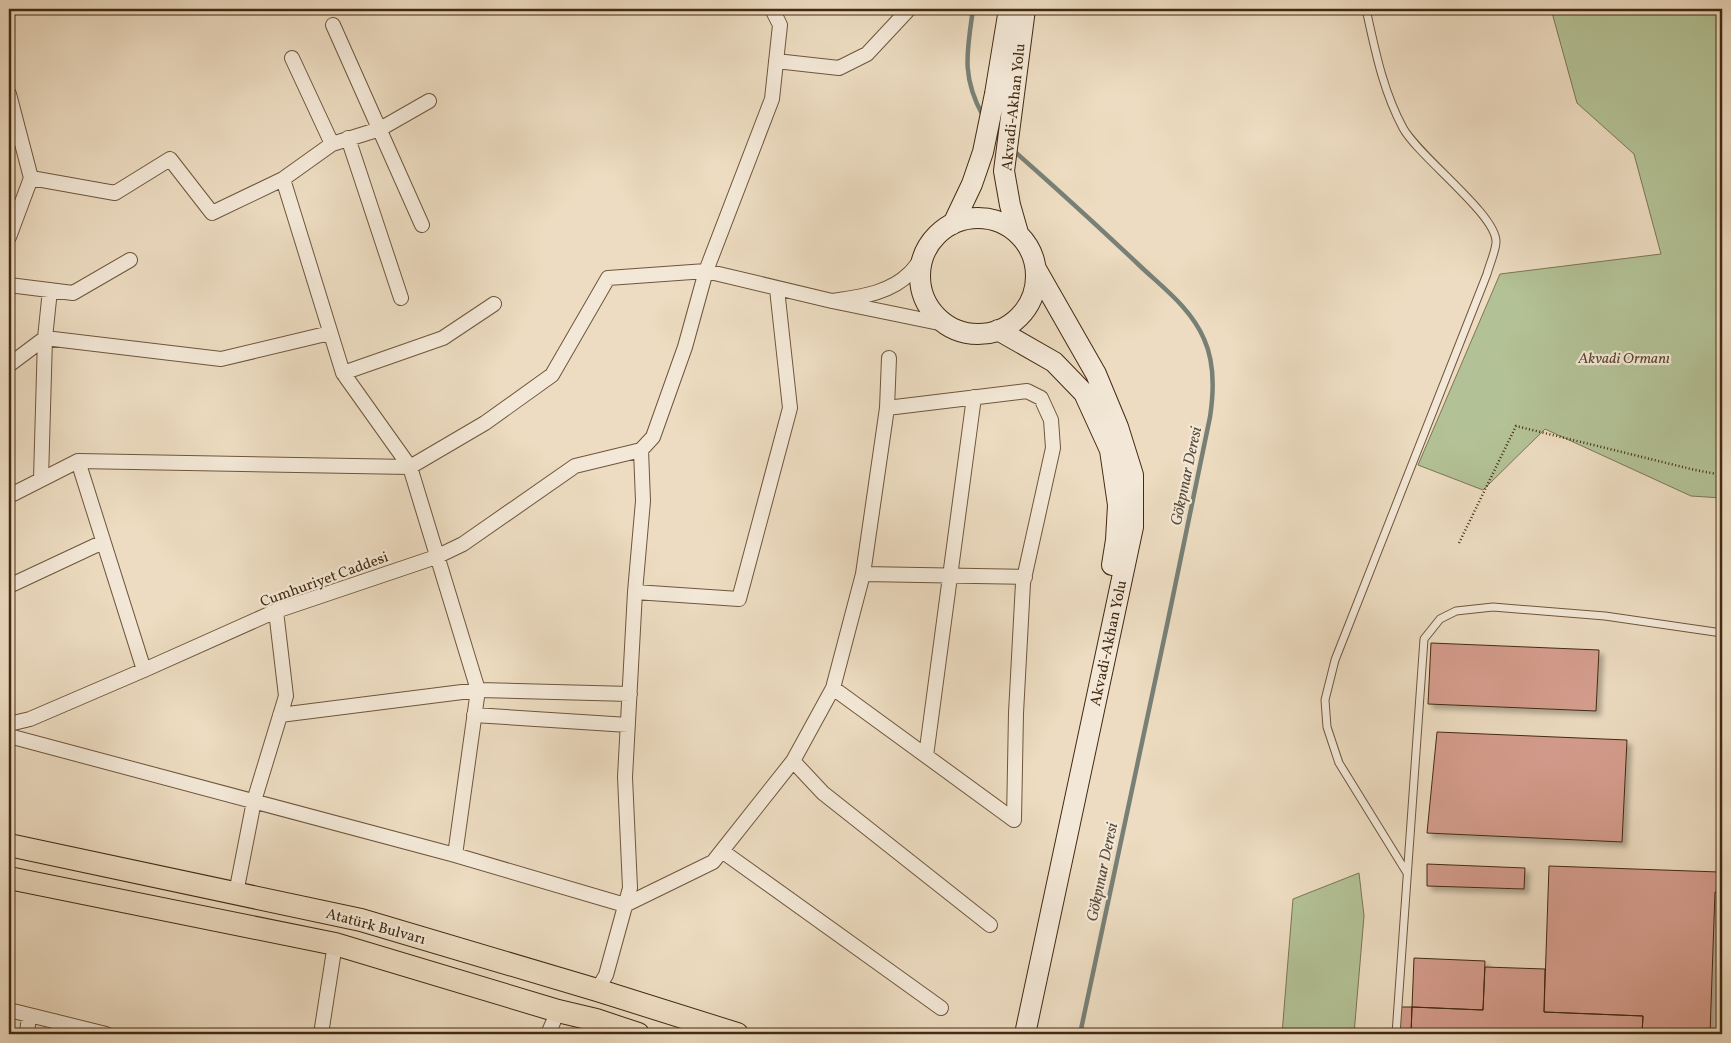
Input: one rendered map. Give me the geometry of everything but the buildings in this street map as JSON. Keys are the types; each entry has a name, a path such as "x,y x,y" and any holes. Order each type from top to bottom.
{"main road":[{"name":"Akvadi-Akhan Yolu","path":"953,224 972,184 983,152 1009,9"},
{"name":"Akvadi-Akhan Yolu","path":"1018,233 1010,205 1004,171 1025,9"},
{"path":"981,218 1001,222 1018,233 1030,250 1036,269 1034,289 1027,308 1014,321 998,330 980,334 961,332 944,324 931,311 922,294 920,276 922,258 931,241 944,228 961,220 981,218"},
{"name":"Akvadi-Akhan Yolu","path":"1025,1034 1133,526 1133,475 1118,428 1096,374 1036,269"},
{"name":"Akvadi-Akhan Yolu","path":"998,330 1054,362 1084,393 1110,450 1118,505 1116,540 1110,571 1013,1034"},
{"name":"Atatürk Bulvarı","path":"9,845 361,920 737,1034"},
{"name":"Atatürk Bulvarı","path":"9,878 335,944 638,1034"}],"street":[{"path":"597,990 606,975 630,888 626,777 635,592 643,501 641,450 652,437 659,419 685,347 706,271 772,99 780,25 772,9"},
{"path":"776,61 839,68 867,54 909,9"},
{"path":"334,25 422,225"},
{"path":"292,58 332,144"},
{"path":"9,94 31,178 9,237"},
{"path":"31,178 116,193 170,159 212,214 283,179 332,144 380,129 429,101"},
{"path":"348,138 401,298"},
{"path":"283,179 343,373 410,467 478,690 455,855"},
{"path":"832,301 869,295 891,286 909,274 922,258"},
{"path":"9,285 73,293 130,260"},
{"path":"9,496 78,460 410,467 484,423 552,375 608,278 706,271 777,289 944,324"},
{"path":"635,592 739,599 790,408 777,289"},
{"path":"41,480 45,338 50,290"},
{"path":"343,373 443,338 494,304"},
{"path":"9,365 45,338 221,359 330,333"},
{"path":"9,736 455,855 625,906 713,862 793,761 833,688 863,574 887,408 889,358"},
{"path":"833,688 1014,820 1016,713 1025,577 1053,448 1051,420 1041,398 1027,391 887,408"},
{"path":"926,756 974,397"},
{"name":"Cumhuriyet Caddesi","path":"9,724 30,719 276,611 436,557 463,544 576,466 641,450"},
{"path":"78,460 144,670"},
{"path":"9,586 103,542"},
{"path":"863,574 1025,577"},
{"path":"236,893 254,801 286,696 276,611"},
{"path":"280,715 478,690 630,694"},
{"path":"474,715 628,725"},
{"path":"793,761 822,793 990,925"},
{"path":"722,851 941,1008"},
{"path":"321,1034 335,944"},
{"path":"9,1010 106,1034"},
{"path":"548,1034 558,1011"},
{"path":"27,1034 29,1015"}],"lane":[{"path":"1366,9 1380,72 1404,130 1419,150 1481,212 1492,227 1496,241 1487,274 1335,660 1325,700 1326,727 1340,763 1407,873"},
{"path":"1396,1034 1424,639 1440,619 1456,611 1493,607 1606,616 1722,633"}],"path":[{"path":"1459,542 1516,426 1722,475"}],"green space":[{"name":"Akvadi Ormanı","path":"1551,9 1722,9 1722,498 1691,496 1545,429 1483,490 1418,465 1500,274 1661,254 1634,154 1577,103"},
{"path":"1359,873 1364,916 1354,1034 1282,1034 1293,899"}],"waterway":[{"name":"Gökpınar Deresi","path":"973,9 968,51 969,76 971,88 983,116"},
{"name":"Gökpınar Deresi","path":"1013,150 1166,290 1192,317 1208,348 1213,377 1210,417 1080,1034"}]}
